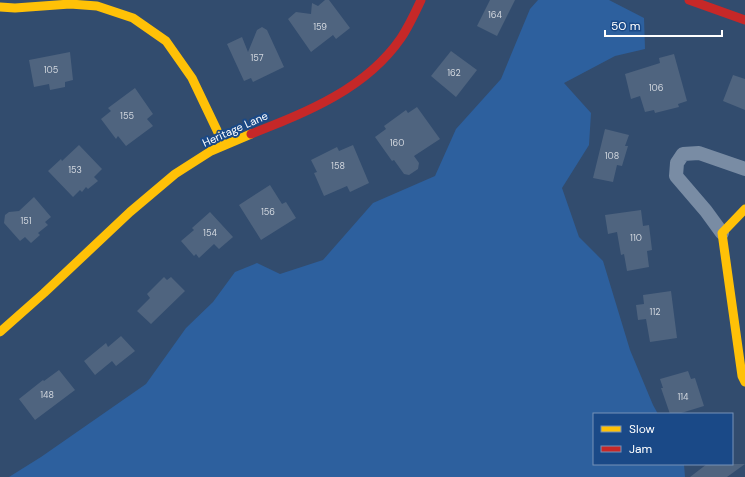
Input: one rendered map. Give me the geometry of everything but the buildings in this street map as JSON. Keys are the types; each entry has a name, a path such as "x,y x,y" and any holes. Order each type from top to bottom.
{"street":[{"name":"Heritage Lane","path":"0,332 26,311 135,207 175,174 199,158 224,145 304,112 330,99 358,82 381,63 400,41 414,18 421,0"},
{"path":"689,0 745,20"},
{"path":"0,7 15,8 70,4 97,6 133,18 166,41 192,78 224,145"},
{"path":"745,169 699,153 683,154 677,163 676,176 706,211 722,233 742,376 745,382"},
{"path":"722,233 745,209"}],"shaded area":[{"path":"538,0 609,0 644,18 645,49 615,56 564,83 591,113 589,145 562,188 579,237 603,261 630,350 657,413 593,413 593,465 684,465 685,477 9,477 41,457 146,384 186,328 213,302 235,272 257,263 280,274 323,260 373,203 435,176 456,129 501,79 530,9"}],"traffic: slow":[{"path":"0,7 15,8 70,4 97,6 133,18 166,41 192,78 224,145"},
{"path":"0,332 130,212 175,174 211,151 251,134"},
{"path":"745,209 722,233 742,376 745,382"}],"traffic: jam":[{"path":"251,134 293,117 334,97 371,71 387,56 401,38 421,0"},
{"path":"689,0 745,20"}]}
